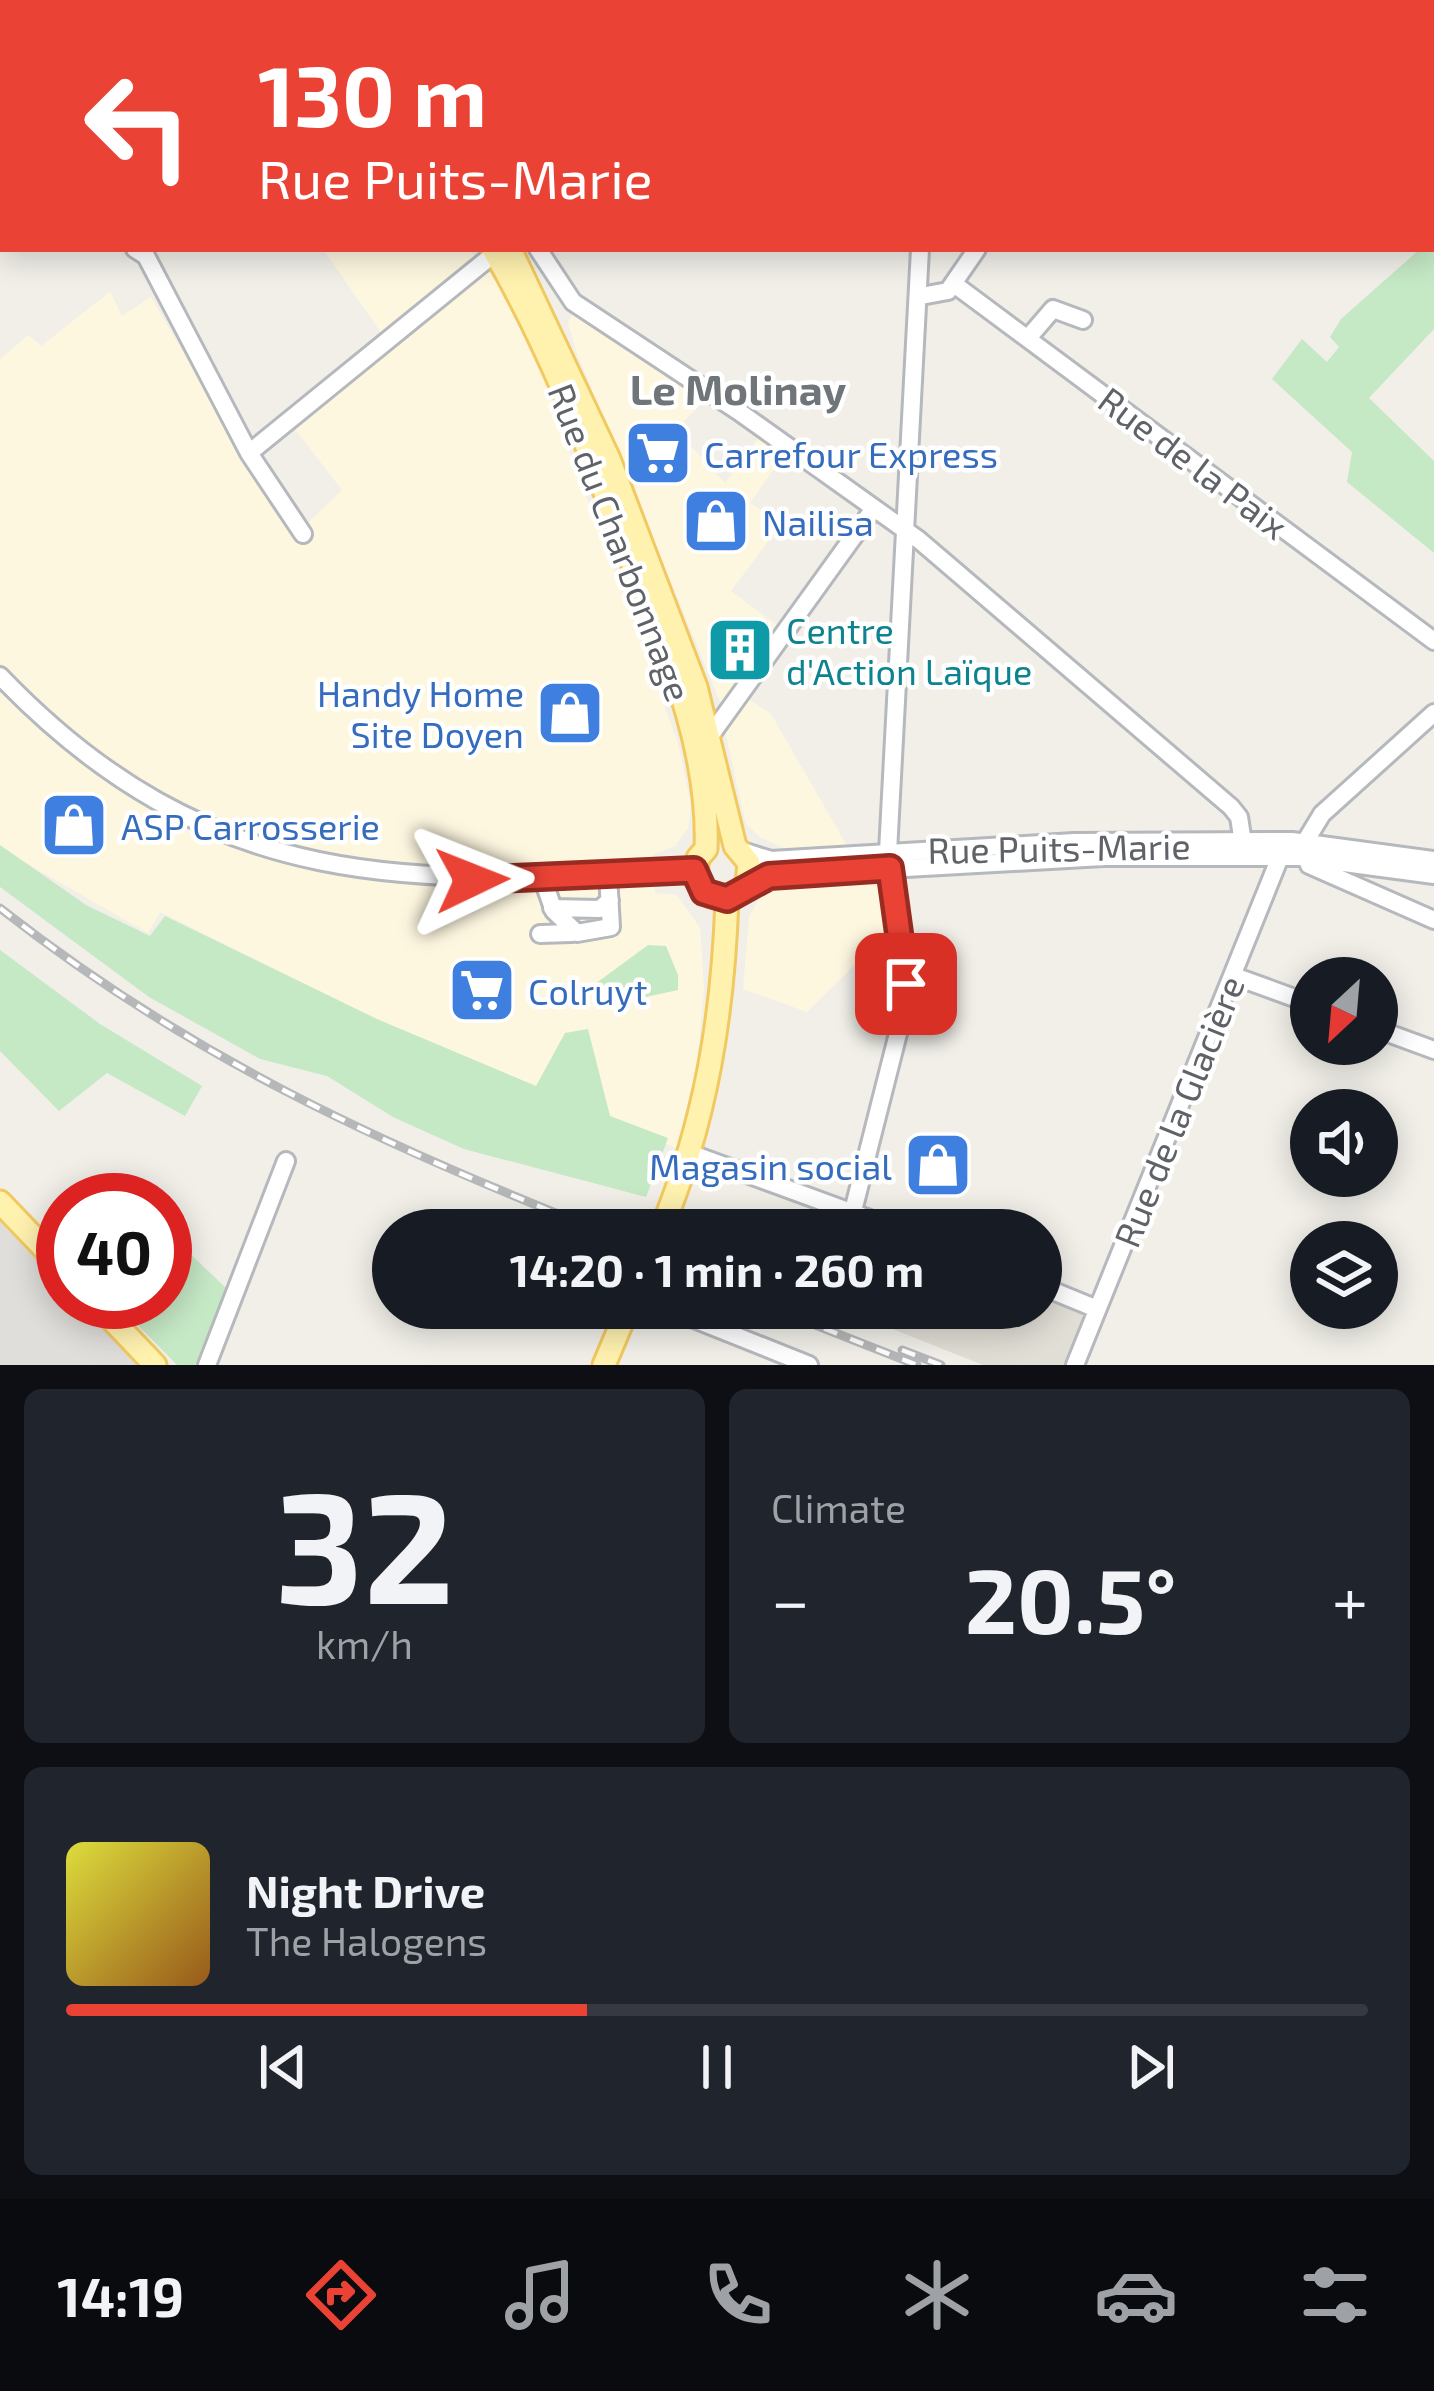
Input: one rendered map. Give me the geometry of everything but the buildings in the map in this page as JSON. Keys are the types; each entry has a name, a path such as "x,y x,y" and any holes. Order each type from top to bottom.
{"main road":[{"name":"Rue du Charbonnage","path":"500,252 592,416 689,667 738,849 749,862 747,884"},
{"name":"Rue du Charbonnage","path":"500,252 573,411 677,679 698,760 706,848"},
{"path":"727,899 704,892 694,870 706,848 738,849"},
{"path":"670,1209 692,1154 720,1015 727,899 747,884"},
{"path":"0,1202 36,1240"},
{"path":"121,1329 155,1365"},
{"path":"604,1365 619,1329"}],"street":[{"path":"144,252 249,453 303,534"},
{"path":"249,453 497,252"},
{"path":"540,252 580,309 738,411 902,530 1231,807 1239,817 1243,843"},
{"path":"853,1209 907,993 889,860 902,530 921,296 920,252"},
{"path":"921,296 941,295 975,252"},
{"name":"Rue de la Paix","path":"954,284 1434,641"},
{"path":"1028,338 1053,309 1083,320"},
{"path":"710,736 872,511"},
{"path":"0,676 50,724 125,782 244,840 322,863 399,876 542,878 694,870"},
{"path":"1302,850 1322,814 1434,713"},
{"name":"Rue Puits-Marie","path":"747,884 769,876 889,860 1074,842 1243,843 1302,850"},
{"name":"Rue Puits-Marie","path":"738,849 771,860 1280,857 1302,850"},
{"path":"1302,850 1434,860"},
{"path":"1302,850 1434,875"},
{"path":"1302,850 1434,920"},
{"name":"Rue de la Glacière","path":"1075,1365 1280,857"},
{"path":"563,922 608,932 608,874"},
{"path":"542,878 563,922"},
{"path":"540,934 563,922 611,909"},
{"path":"1234,976 1290,996"},
{"path":"1398,1037 1434,1050"},
{"path":"692,1154 847,1209"},
{"path":"207,1365 286,1161"},
{"path":"1062,1295 1097,1309"},
{"path":"719,1329 809,1365"}],"shaded area":[{"path":"325,252 472,252 476,259 382,334"},
{"path":"484,269 498,278 561,410 559,423 678,743 691,806 688,828 675,846 654,854 655,893 677,895 700,928 704,988 696,1076 678,1149 401,1032 160,912 148,933 0,848 0,359 28,335 41,346 110,292 122,316 151,297 237,445 297,534 342,490 295,429"},
{"path":"575,311 707,397 676,430 725,483 760,436 782,457 750,503 781,524 731,591 777,625 721,704 576,351 568,322"},
{"path":"745,697 771,714 850,851 797,854 760,837 746,824 724,727"},
{"path":"866,881 884,891 889,931 807,1012 743,989 749,917 759,898 774,887"},
{"path":"0,1218 36,1256 36,1329 104,1329 138,1365 0,1365"},
{"path":"1062,1301 1086,1311 1065,1365 983,1365 893,1329 1062,1329"}],"green space":[{"path":"1417,252 1434,252 1434,329 1369,398 1434,461 1434,553 1347,482 1352,452 1272,379 1302,339 1327,362 1339,347 1330,337 1341,319"},
{"path":"0,845 86,905 150,936 165,916 377,1019 536,1086 565,1033 588,1029 610,1116 668,1138 646,1197 464,1149 393,1117 327,1076 260,1059 149,997 0,887"},
{"path":"648,945 666,946 678,975 678,990 595,1008 595,984"},
{"path":"0,950 100,1024 202,1086 185,1116 107,1073 59,1111 0,1051"},
{"path":"192,1256 226,1288 195,1365 177,1365 142,1329 192,1329"}],"railway":[{"path":"0,908 142,1009 214,1052 361,1129 547,1209"},
{"path":"825,1329 917,1365"},
{"path":"902,1350 941,1365"}],"place":[{"name":"Carrefour Express","path":"658,453"},
{"name":"Nailisa","path":"716,521"},
{"name":"Centre d'Action Laïque","path":"740,650"},
{"name":"Handy Home Site Doyen","path":"570,713"},
{"name":"ASP Carrosserie","path":"74,825"},
{"name":"Colruyt","path":"482,990"},
{"name":"Magasin social","path":"938,1165"}],"district":[{"name":"Le Molinay","path":"738,388"}],"route":[{"path":"472,880 694,870 704,892 727,899 769,876 890,868 906,984"}]}
